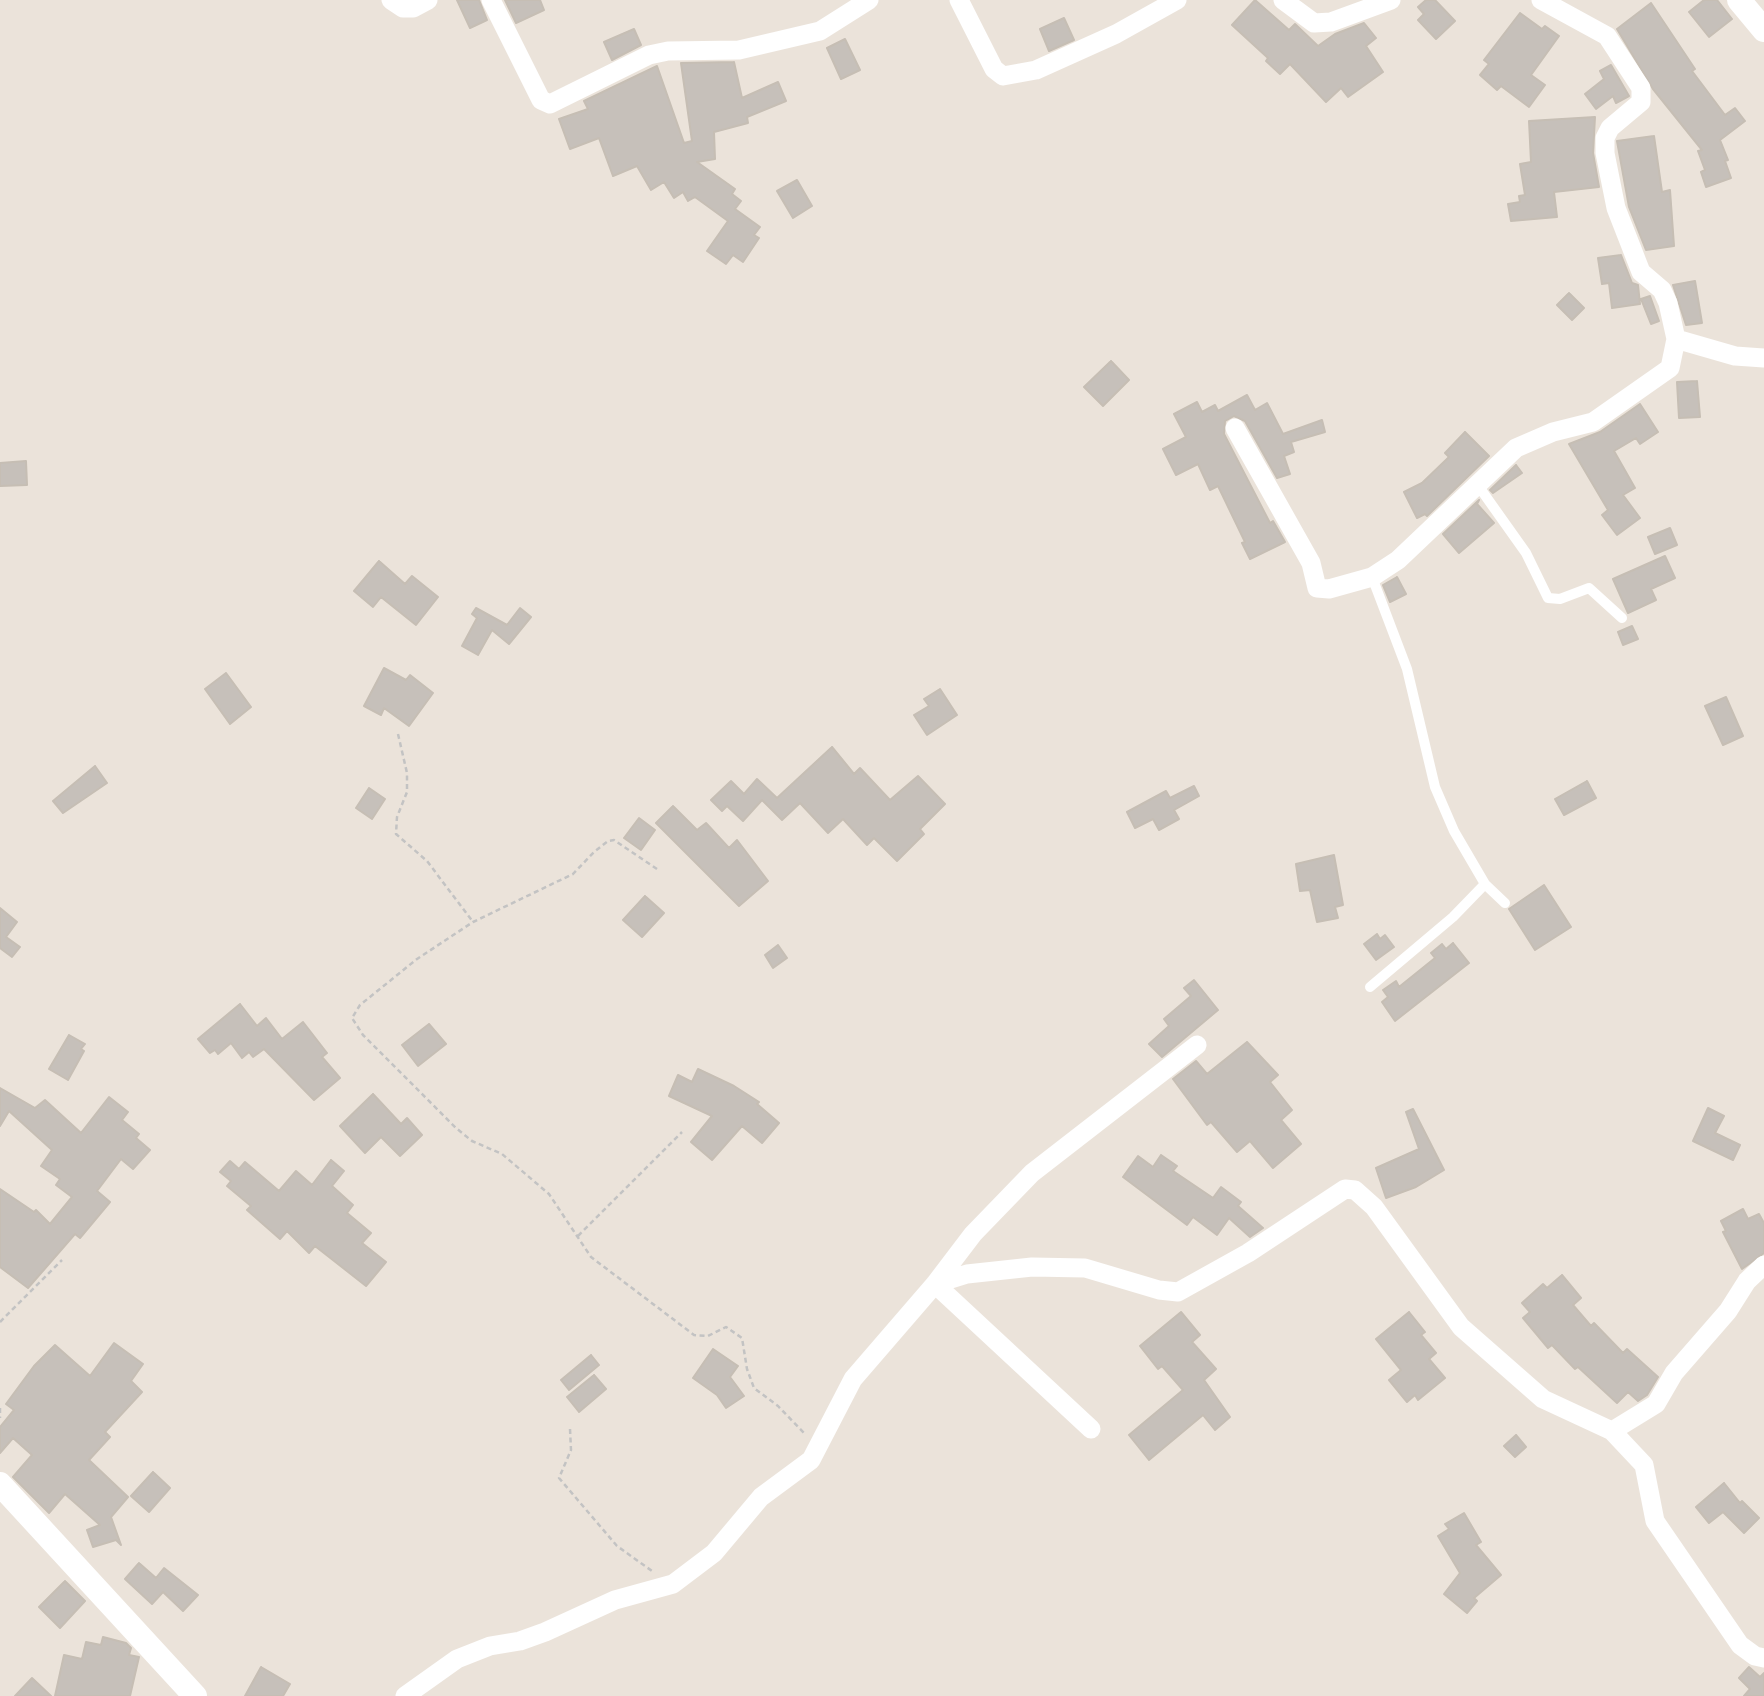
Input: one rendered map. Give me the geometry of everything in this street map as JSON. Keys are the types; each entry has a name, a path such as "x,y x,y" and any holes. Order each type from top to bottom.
{"street":[{"path":"391,0 403,8 412,8 428,0"},
{"path":"491,0 541,100 550,104 649,55 668,51 739,50 820,31 869,0"},
{"path":"959,0 994,69 1003,76 1036,70 1116,34 1177,0"},
{"path":"1283,0 1314,23 1331,22 1391,0"},
{"path":"1235,428 1311,563 1317,588 1329,589 1372,577 1398,560 1476,483 1516,448 1553,432 1592,422 1670,368 1676,339 1668,303 1662,290 1641,272 1619,217 1605,153 1605,138 1610,128 1641,102 1641,88 1629,65 1607,36 1542,0"},
{"path":"1739,0 1764,30"},
{"path":"1676,339 1735,356 1764,358"},
{"path":"405,1696 457,1659 490,1646 520,1641 545,1632 615,1600 673,1584 714,1553 761,1497 804,1466 818,1450 853,1379 935,1284 973,1234 1032,1173 1197,1045"},
{"path":"935,1284 980,1273 1032,1267 1085,1268 1159,1290 1178,1292 1248,1253 1345,1189 1355,1189 1374,1207 1461,1327 1543,1399 1612,1431 1644,1465 1655,1521 1740,1646 1755,1656 1764,1658"},
{"path":"1612,1431 1656,1404 1674,1373 1728,1311 1747,1281 1764,1265"},
{"path":"935,1284 1091,1429"},
{"path":"0,1484 10,1491 142,1641 195,1696"}],"lane":[{"path":"1476,483 1526,553 1548,598 1560,599 1589,588 1622,618"},
{"path":"1372,577 1407,668 1435,787 1454,831 1485,884 1505,903"},
{"path":"1370,987 1453,917 1485,884"}],"path":[{"path":"398,734 407,773 407,792 397,817 396,834 427,861 473,922"},
{"path":"657,869 614,840 608,841 584,860 573,874 473,922 417,959 359,1005 353,1013 354,1025 472,1142 502,1154 549,1194 591,1257 694,1335 708,1336 726,1326 742,1338 747,1369 754,1388 778,1406 818,1450"},
{"path":"578,1236 682,1132"},
{"path":"0,1322 62,1260"},
{"path":"0,1408 0,1418"},
{"path":"570,1429 571,1450 559,1474 565,1487 617,1546 673,1584"}],"building":[{"path":"457,0 479,0 487,20 470,28"},
{"path":"505,0 540,0 544,10 516,23"},
{"path":"1255,0 1289,30 1295,24 1318,46 1335,34 1364,23 1376,38 1366,46 1383,72 1348,97 1341,88 1326,102 1290,64 1280,74 1266,61 1268,58 1232,25"},
{"path":"1426,0 1435,0 1455,21 1436,39 1418,20 1424,14 1418,7"},
{"path":"1704,0 1717,0 1732,19 1709,37 1689,12"},
{"path":"1651,3 1695,69 1692,71 1725,115 1735,108 1745,121 1720,140 1728,160 1725,161 1731,178 1706,187 1701,172 1705,170 1698,151 1702,150 1653,89 1617,29"},
{"path":"1520,13 1542,29 1545,26 1559,36 1531,75 1545,85 1529,107 1501,86 1497,90 1480,75 1489,64 1484,60"},
{"path":"1064,18 1074,40 1049,51 1040,29"},
{"path":"634,29 641,45 612,60 604,42"},
{"path":"845,39 860,70 841,79 827,48"},
{"path":"734,62 742,98 778,82 786,101 747,117 748,123 714,132 715,159 697,162 735,189 732,194 741,201 735,209 760,227 754,235 759,238 743,262 733,255 726,264 707,251 728,221 695,197 688,201 683,192 674,198 664,182 651,190 637,166 613,176 599,138 570,149 559,119 588,109 584,101 657,66 684,143 692,141 681,63"},
{"path":"1611,65 1629,96 1616,103 1613,96 1596,109 1585,94 1604,79 1600,71"},
{"path":"1595,117 1593,153 1599,187 1554,192 1557,217 1511,221 1508,204 1520,202 1519,196 1525,195 1520,164 1531,162 1529,121"},
{"path":"1654,136 1662,192 1670,190 1674,246 1646,250 1629,207 1617,141"},
{"path":"797,180 812,206 793,218 777,191"},
{"path":"1621,255 1632,283 1638,285 1640,304 1612,308 1609,283 1602,284 1598,258"},
{"path":"1695,281 1702,323 1686,325 1673,285"},
{"path":"1569,293 1584,308 1572,320 1557,305"},
{"path":"1650,296 1659,321 1651,324 1641,299"},
{"path":"1111,361 1129,380 1103,406 1084,387"},
{"path":"1697,381 1700,417 1679,418 1677,382"},
{"path":"1247,395 1255,410 1267,403 1283,434 1322,420 1325,432 1291,442 1294,452 1284,456 1290,474 1277,478 1245,421 1234,416 1225,421 1224,434 1270,523 1273,521 1285,542 1250,559 1242,543 1245,542 1218,486 1210,490 1198,464 1176,475 1163,449 1186,437 1174,414 1197,402 1202,412 1215,405 1218,411"},
{"path":"1640,404 1658,432 1640,444 1636,438 1614,451 1635,488 1623,495 1640,518 1617,535 1602,515 1608,510 1569,444 1600,432"},
{"path":"1465,432 1489,456 1427,516 1425,514 1417,518 1404,492 1422,483 1449,457 1445,453"},
{"path":"26,461 27,485 0,486 0,463"},
{"path":"1516,465 1522,473 1493,493 1490,490"},
{"path":"1479,500 1477,504 1494,523 1459,553 1443,534"},
{"path":"1670,528 1677,545 1655,554 1648,537"},
{"path":"1665,556 1675,578 1651,589 1656,600 1628,613 1613,579"},
{"path":"379,561 405,584 412,576 438,597 416,625 381,597 373,607 354,591"},
{"path":"1397,577 1406,594 1390,602 1383,585"},
{"path":"476,608 507,625 520,608 531,617 509,644 492,630 478,655 462,646 477,618 472,614"},
{"path":"1632,626 1638,639 1623,645 1618,632"},
{"path":"384,668 406,680 410,675 433,693 409,726 384,708 381,715 364,706"},
{"path":"226,673 251,707 230,724 205,689"},
{"path":"940,689 957,715 927,735 914,715 929,706 924,699"},
{"path":"1726,697 1743,736 1723,745 1705,706"},
{"path":"832,747 854,774 860,768 890,800 918,776 945,804 920,829 924,834 897,861 874,838 867,845 843,819 828,833 800,803 782,820 762,800 743,821 727,806 722,811 711,800 731,781 744,794 757,779 777,798"},
{"path":"95,766 107,783 63,813 53,801"},
{"path":"1587,781 1596,798 1564,815 1555,799"},
{"path":"1194,786 1199,796 1174,810 1179,819 1159,830 1153,819 1135,828 1127,812 1166,791 1170,798"},
{"path":"369,788 385,799 372,819 356,808"},
{"path":"673,806 697,830 706,823 729,848 737,840 768,881 739,906 656,823"},
{"path":"639,818 655,830 641,850 624,838"},
{"path":"1334,855 1343,905 1335,907 1338,918 1317,922 1310,890 1300,891 1296,864"},
{"path":"1544,885 1571,927 1535,950 1509,909"},
{"path":"645,896 664,913 642,937 623,920"},
{"path":"0,908 17,922 6,937 20,947 12,957 0,948"},
{"path":"1377,934 1380,939 1385,935 1394,947 1376,960 1364,944"},
{"path":"1453,943 1469,963 1395,1021 1382,1002 1388,997 1383,990 1396,981 1399,987 1435,958 1431,953 1442,944 1446,949"},
{"path":"778,945 787,958 773,968 765,955"},
{"path":"1194,980 1218,1010 1162,1057 1149,1044 1169,1026 1164,1019 1191,996 1184,988"},
{"path":"240,1004 257,1026 266,1018 282,1039 303,1022 327,1053 322,1057 340,1078 314,1100 264,1049 253,1057 249,1052 242,1058 231,1043 218,1054 215,1050 210,1053 198,1039"},
{"path":"429,1024 446,1044 418,1066 402,1045"},
{"path":"69,1035 85,1044 68,1080 49,1069"},
{"path":"1247,1042 1278,1075 1270,1082 1292,1110 1281,1120 1301,1144 1273,1168 1250,1141 1237,1152 1211,1122 1207,1125 1173,1079 1196,1061 1207,1074"},
{"path":"698,1069 734,1086 759,1102 757,1104 779,1123 762,1143 742,1126 712,1160 691,1142 712,1116 669,1096 678,1075 692,1082"},
{"path":"0,1088 35,1108 45,1100 81,1133 109,1097 128,1112 122,1120 139,1134 136,1138 150,1150 133,1169 121,1159 97,1191 110,1202 80,1238 75,1234 28,1288 0,1267 0,1189 34,1212 36,1210 50,1224 72,1197 56,1185 60,1179 41,1166 52,1150 9,1111 0,1126"},
{"path":"373,1094 401,1124 407,1118 422,1135 400,1156 381,1137 365,1153 340,1126"},
{"path":"1708,1108 1724,1116 1715,1133 1740,1145 1733,1160 1693,1141"},
{"path":"1413,1109 1444,1170 1416,1187 1386,1198 1376,1168 1419,1149 1406,1112"},
{"path":"1161,1155 1177,1166 1173,1171 1213,1198 1221,1187 1241,1202 1238,1206 1263,1228 1250,1237 1229,1218 1217,1235 1193,1217 1187,1225 1123,1177 1138,1156 1153,1167"},
{"path":"331,1160 344,1171 332,1186 353,1205 347,1213 371,1233 362,1243 386,1262 366,1286 315,1246 309,1253 287,1231 280,1239 247,1210 251,1206 227,1186 231,1181 220,1172 230,1161 239,1169 245,1162 279,1191 296,1171 312,1185"},
{"path":"1743,1209 1748,1219 1759,1214 1764,1223 1764,1253 1742,1269 1723,1232 1726,1231 1721,1221"},
{"path":"1562,1275 1581,1298 1573,1305 1591,1326 1594,1323 1623,1353 1627,1349 1658,1377 1647,1395 1638,1401 1628,1392 1617,1403 1578,1367 1575,1369 1552,1345 1548,1348 1523,1318 1530,1312 1522,1303 1543,1284 1547,1288"},
{"path":"1181,1312 1200,1335 1192,1342 1216,1369 1204,1380 1230,1417 1215,1430 1203,1415 1149,1460 1129,1435 1183,1390 1162,1366 1158,1369 1140,1346"},
{"path":"1409,1312 1425,1332 1421,1335 1436,1353 1429,1359 1445,1378 1418,1400 1415,1395 1407,1402 1389,1380 1401,1370 1376,1339"},
{"path":"114,1343 143,1364 131,1381 142,1392 105,1432 110,1437 89,1460 128,1497 111,1517 121,1545 116,1540 93,1547 87,1530 100,1525 65,1494 49,1513 13,1477 32,1455 13,1438 0,1453 0,1427 14,1410 6,1404 34,1366 55,1345 90,1376"},
{"path":"713,1349 738,1366 730,1377 744,1396 726,1408 717,1395 693,1378"},
{"path":"591,1355 599,1365 569,1390 561,1380"},
{"path":"594,1375 606,1389 579,1412 567,1397"},
{"path":"1516,1435 1526,1447 1515,1457 1504,1446"},
{"path":"153,1472 170,1488 149,1512 131,1496"},
{"path":"1724,1483 1740,1503 1742,1501 1759,1518 1744,1533 1723,1512 1709,1523 1696,1507"},
{"path":"1464,1513 1481,1542 1476,1545 1501,1575 1474,1598 1477,1601 1467,1613 1444,1594 1460,1573 1438,1536 1449,1529 1445,1524"},
{"path":"139,1563 156,1578 164,1568 198,1595 183,1611 163,1592 152,1604 125,1579"},
{"path":"65,1581 85,1601 60,1628 39,1607"},
{"path":"103,1637 126,1643 131,1648 129,1655 139,1657 130,1696 55,1696 64,1655 82,1659 86,1642 101,1645"},
{"path":"261,1667 290,1684 283,1696 245,1696"},
{"path":"1749,1667 1760,1677 1764,1673 1764,1696 1744,1696 1750,1689 1739,1678"},
{"path":"32,1678 51,1696 15,1696"}]}
